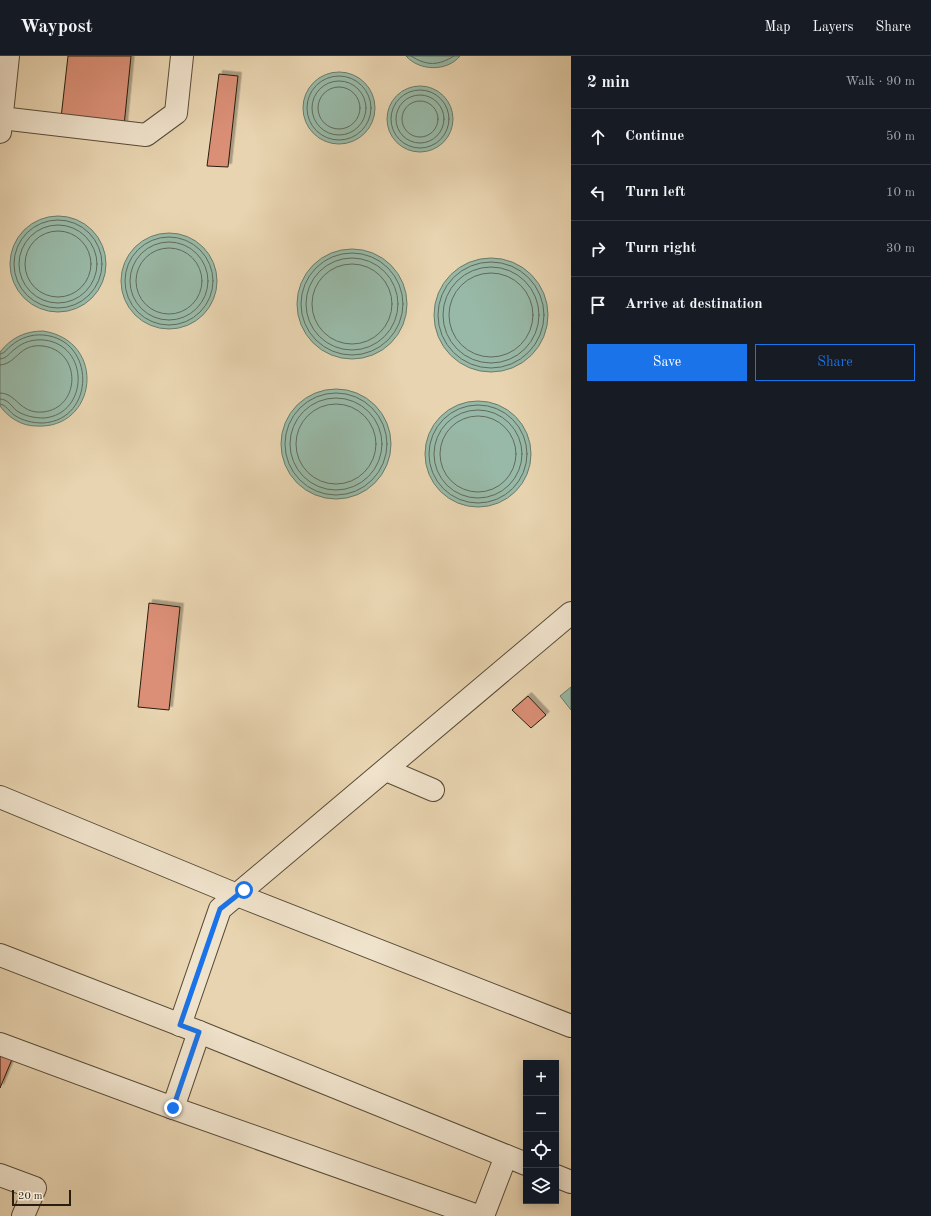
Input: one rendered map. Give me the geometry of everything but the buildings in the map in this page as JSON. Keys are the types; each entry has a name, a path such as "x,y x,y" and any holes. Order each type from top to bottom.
{"street":[{"path":"8,56 1,125 146,135 176,113 182,56"},
{"path":"173,1108 190,1028 220,909 571,613"},
{"path":"386,770 432,790"},
{"path":"0,797 238,895 571,1026"},
{"path":"0,955 190,1028 516,1160 483,1216"},
{"path":"0,1044 173,1108 478,1216"},
{"path":"0,1175 35,1188 23,1216"},
{"path":"559,1177 571,1182"}],"water":[{"path":"406,56 460,56 448,65 433,68 418,65"},
{"path":"339,72 359,78 369,88 375,108 369,128 359,138 339,144 319,138 309,128 303,108 309,88 319,78"},
{"path":"413,86 427,86 439,91 448,100 453,112 451,132 444,143 427,152 413,152 401,147 392,138 387,126 387,112 392,100 401,91"},
{"path":"58,216 76,220 85,224 92,230 98,237 102,246 106,264 102,282 98,291 92,298 85,304 76,308 58,312 40,308 31,304 24,298 18,291 14,282 10,264 14,246 18,237 24,230 31,224 40,220"},
{"path":"169,233 187,237 196,241 203,247 209,254 213,263 217,281 213,299 209,308 203,315 196,321 187,325 169,329 151,325 142,321 135,315 129,308 125,299 121,281 125,263 129,254 135,247 142,241 151,237"},
{"path":"352,249 373,253 391,265 403,283 407,304 403,325 391,343 373,355 352,359 331,355 313,343 301,325 297,304 301,283 313,265 331,253"},
{"path":"491,258 513,262 532,274 544,293 548,315 544,337 532,356 513,368 491,372 469,368 450,356 438,337 434,315 438,293 450,274 469,262"},
{"path":"43,331 64,338 78,351 85,367 87,384 82,400 72,414 56,423 30,426 15,420 0,406 0,352 4,347 19,336 30,332"},
{"path":"336,389 357,393 367,398 375,405 382,413 387,423 391,444 387,465 382,475 375,483 367,490 357,495 336,499 315,495 305,490 297,483 290,475 285,465 281,444 285,423 290,413 297,405 305,398 315,393"},
{"path":"478,401 498,405 516,416 527,434 531,454 527,474 516,492 498,503 478,507 458,503 440,492 429,474 425,454 429,434 440,416 458,405"},
{"path":"571,687 571,710 560,696"}],"route":[{"path":"173,1108 199,1032 180,1025 220,909 244,890"}]}
